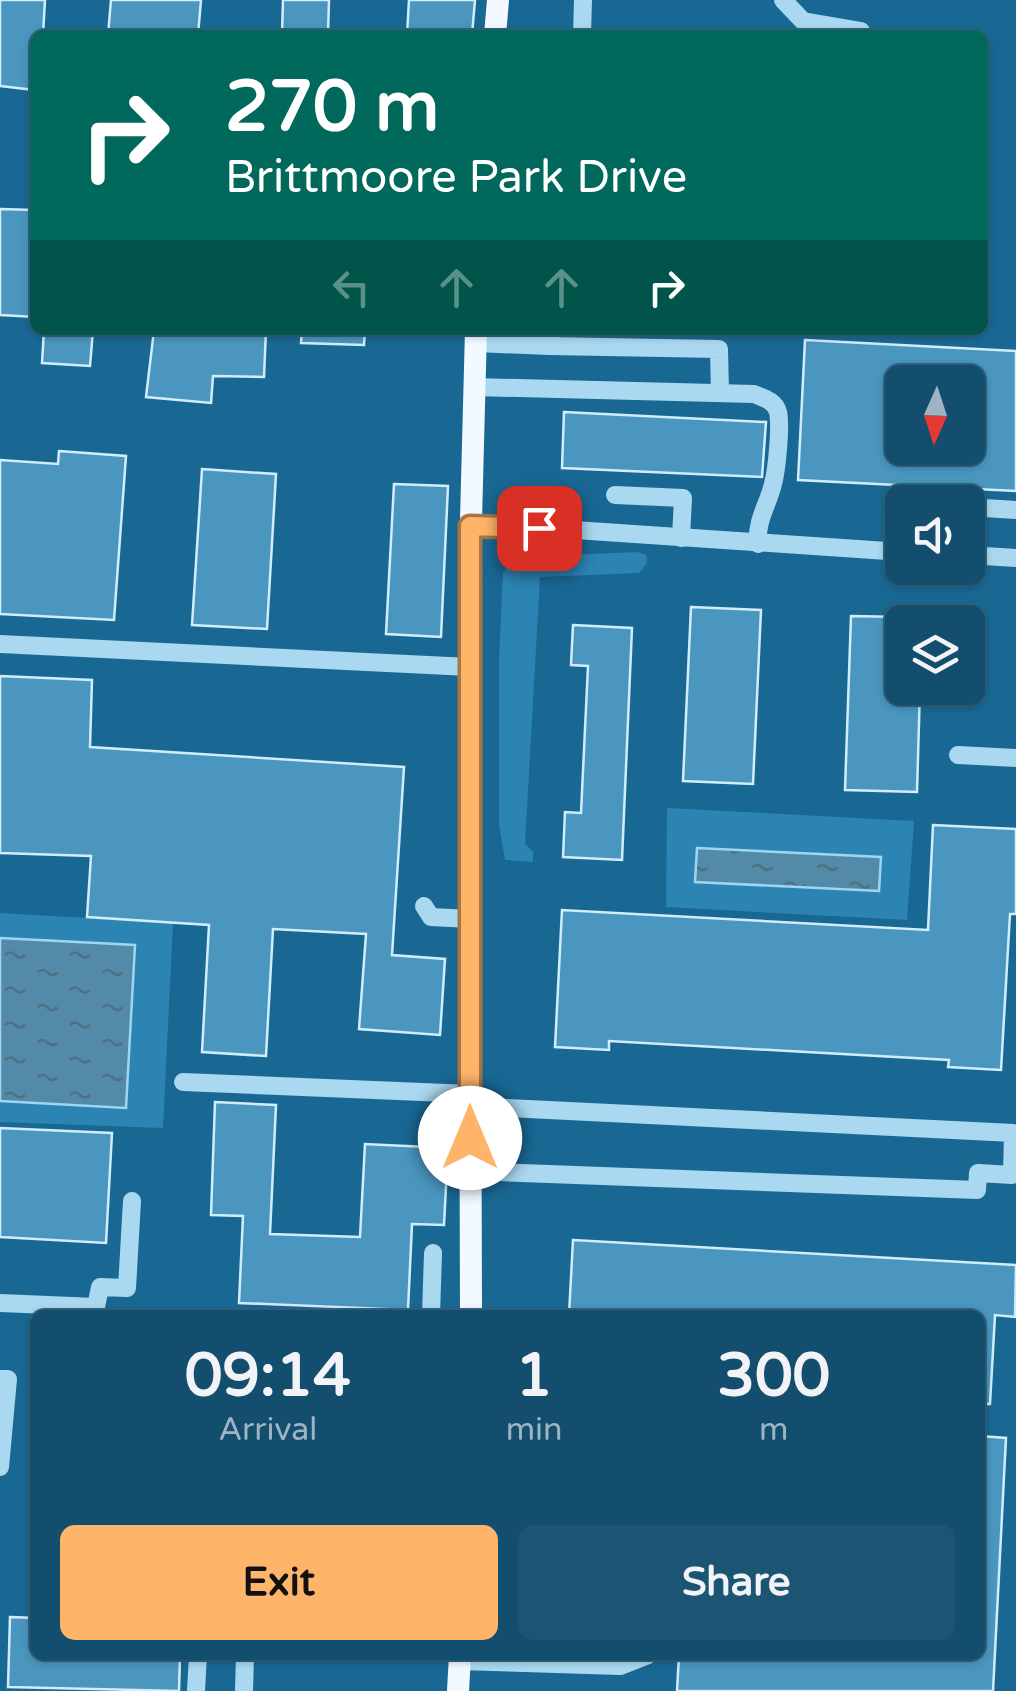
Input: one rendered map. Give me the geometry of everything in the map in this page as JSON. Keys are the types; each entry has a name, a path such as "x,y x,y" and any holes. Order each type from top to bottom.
{"main road":[{"path":"495,30 498,0"},
{"path":"470,1310 469,667 476,336"},
{"path":"458,1691 459,1660"}],"street":[{"path":"582,30 583,0"},
{"path":"783,0 803,21 861,30"},
{"path":"476,336 719,349 720,392"},
{"path":"473,387 720,392 754,394 771,401 778,412 773,486 761,513 758,544"},
{"path":"615,495 683,498 682,538"},
{"path":"985,508 1016,510"},
{"path":"470,526 885,551"},
{"path":"985,557 1016,558"},
{"path":"0,644 469,667"},
{"path":"958,755 1016,758"},
{"path":"424,906 430,917 470,919"},
{"path":"183,1082 1013,1134 1012,1176 978,1174 977,1190 470,1171"},
{"path":"0,1303 96,1307 100,1287 127,1288 132,1201"},
{"path":"430,1310 432,1253"},
{"path":"0,1379 8,1379 0,1467"},
{"path":"196,1691 198,1660"},
{"path":"244,1691 246,1660"},
{"path":"499,1660 620,1666 635,1660"}],"shaded area":[{"path":"637,552 646,555 647,563 639,573 540,577 525,844 533,852 533,862 505,860 499,824 503,573 511,562 522,557"},
{"path":"667,808 914,821 907,920 666,907"},
{"path":"0,913 173,923 163,1128 0,1122 0,1101 126,1107 134,945 0,938"}],"water":[{"path":"697,848 881,857 879,891 695,882"},
{"path":"0,938 135,945 126,1108 0,1101"}],"building":[{"path":"0,0 45,0 43,30 30,30 30,89 0,86"},
{"path":"111,0 201,0 198,30 108,30"},
{"path":"283,0 329,0 328,30 282,30"},
{"path":"409,0 475,0 472,30 407,30"},
{"path":"0,209 30,210 30,317 0,315"},
{"path":"44,335 93,335 90,366 42,363"},
{"path":"153,335 266,335 264,377 213,376 211,403 146,397"},
{"path":"302,335 365,335 364,345 301,343"},
{"path":"805,340 1016,351 1016,491 985,489 985,485 798,480"},
{"path":"564,412 766,422 762,477 562,468"},
{"path":"59,451 126,456 114,620 0,614 0,460 58,464"},
{"path":"202,469 276,474 267,629 192,625"},
{"path":"394,484 448,486 441,637 386,634"},
{"path":"691,607 761,610 753,784 683,781"},
{"path":"851,616 885,617 885,705 920,705 917,792 845,790"},
{"path":"573,625 632,628 622,860 563,857 565,812 581,813 588,666 571,665"},
{"path":"0,676 92,680 90,747 404,767 392,955 445,959 440,1035 359,1029 366,934 273,929 266,1056 202,1052 209,925 87,917 91,856 0,853"},
{"path":"933,825 1016,829 1016,914 1010,914 1001,1070 948,1067 949,1060 609,1041 609,1050 555,1047 562,910 928,930"},
{"path":"215,1102 276,1105 270,1234 360,1237 365,1144 448,1148 444,1225 412,1224 408,1310 239,1303 243,1216 211,1215"},
{"path":"0,1128 112,1133 106,1243 0,1237"},
{"path":"573,1240 1016,1265 1015,1317 995,1315 990,1404 985,1404 985,1310 569,1310"},
{"path":"985,1436 1006,1438 993,1691 677,1691 679,1660 985,1660"},
{"path":"10,1617 30,1618 30,1660 180,1660 179,1691 8,1687"}],"route":[{"path":"470,1138 470,526 539,528"}]}
